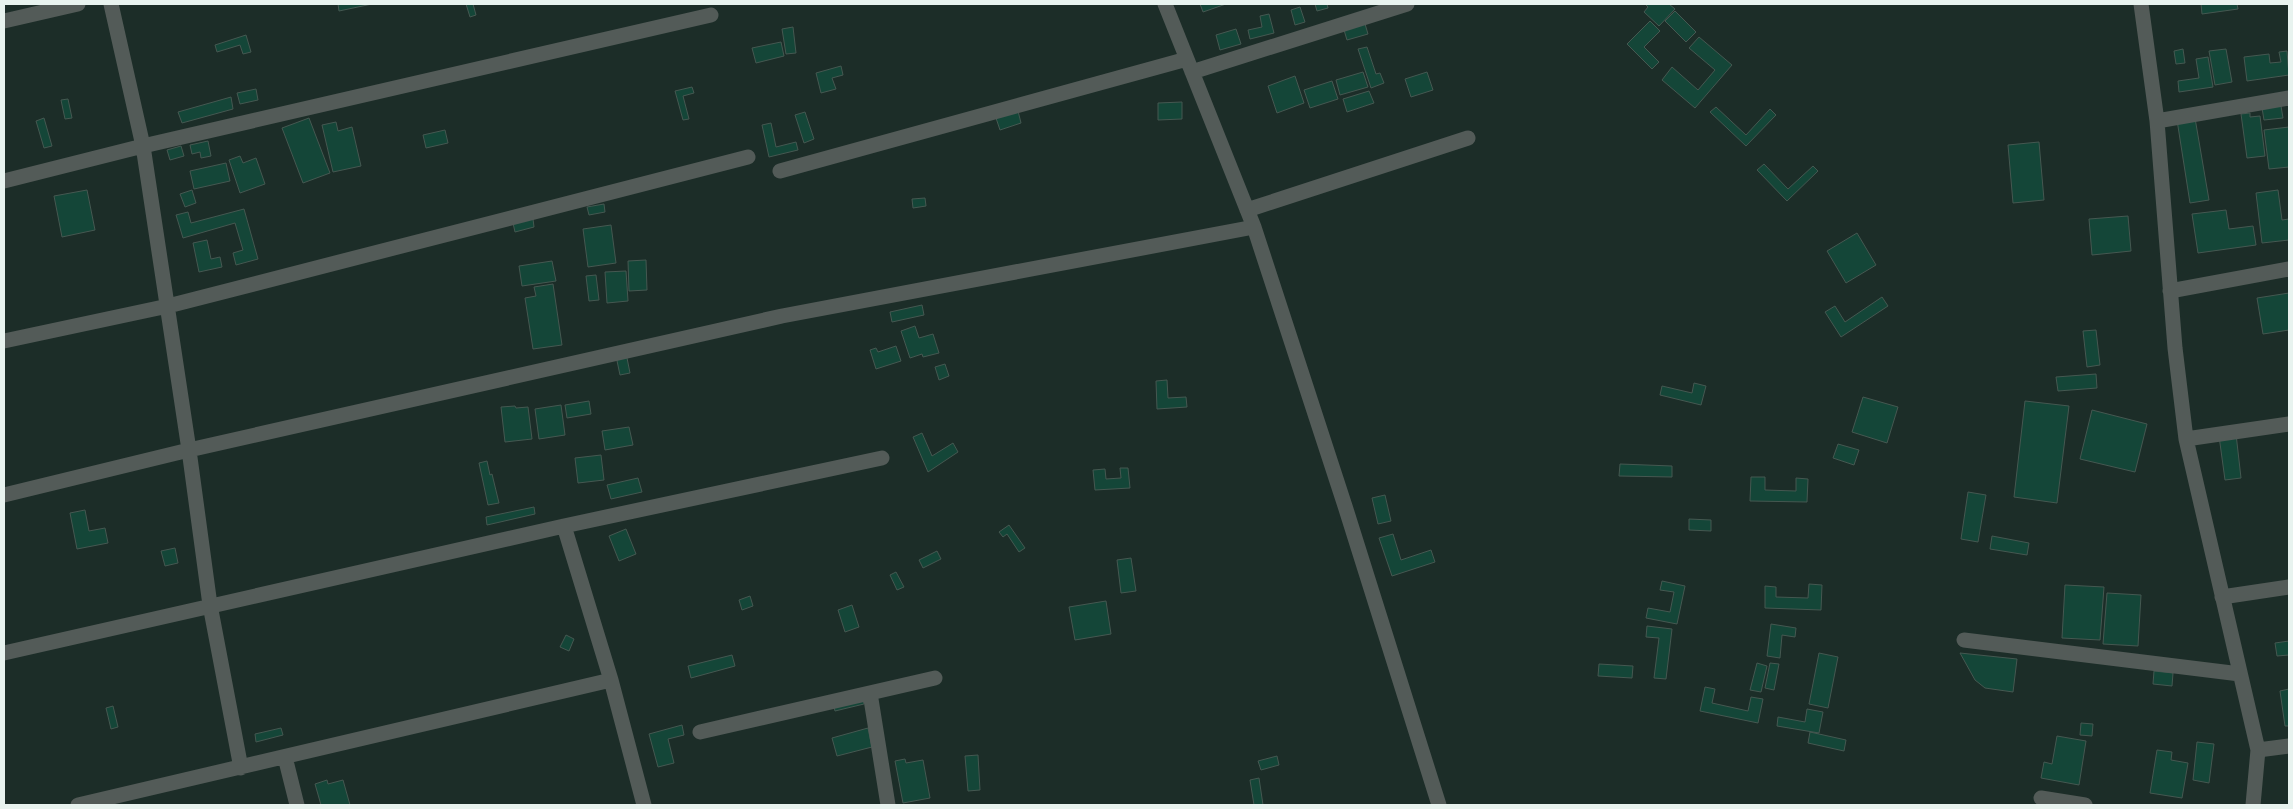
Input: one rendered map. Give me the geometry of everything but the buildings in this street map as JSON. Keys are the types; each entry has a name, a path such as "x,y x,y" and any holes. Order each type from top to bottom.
{"street":[{"path":"4,20 78,4"},
{"path":"111,4 143,146 168,306 210,605 241,768"},
{"path":"1165,4 1254,227 1346,506 1439,805"},
{"path":"780,171 1190,66 1407,4"},
{"path":"2140,4 2157,121 2170,291 2186,439 2258,750 2253,805"},
{"path":"4,181 143,146 711,15"},
{"path":"2157,121 2289,98"},
{"path":"1247,210 1468,138"},
{"path":"4,341 168,306 748,157"},
{"path":"4,495 189,450 782,316 1254,227"},
{"path":"2170,291 2289,269"},
{"path":"2186,439 2289,424"},
{"path":"4,653 564,526 882,458"},
{"path":"564,526 611,680 644,805"},
{"path":"2222,597 2289,587"},
{"path":"1964,640 2240,674"},
{"path":"700,732 935,678"},
{"path":"78,805 611,680"},
{"path":"870,693 888,805"},
{"path":"2258,750 2289,746"},
{"path":"285,757 297,805"},
{"path":"2041,798 2085,805"}]}
